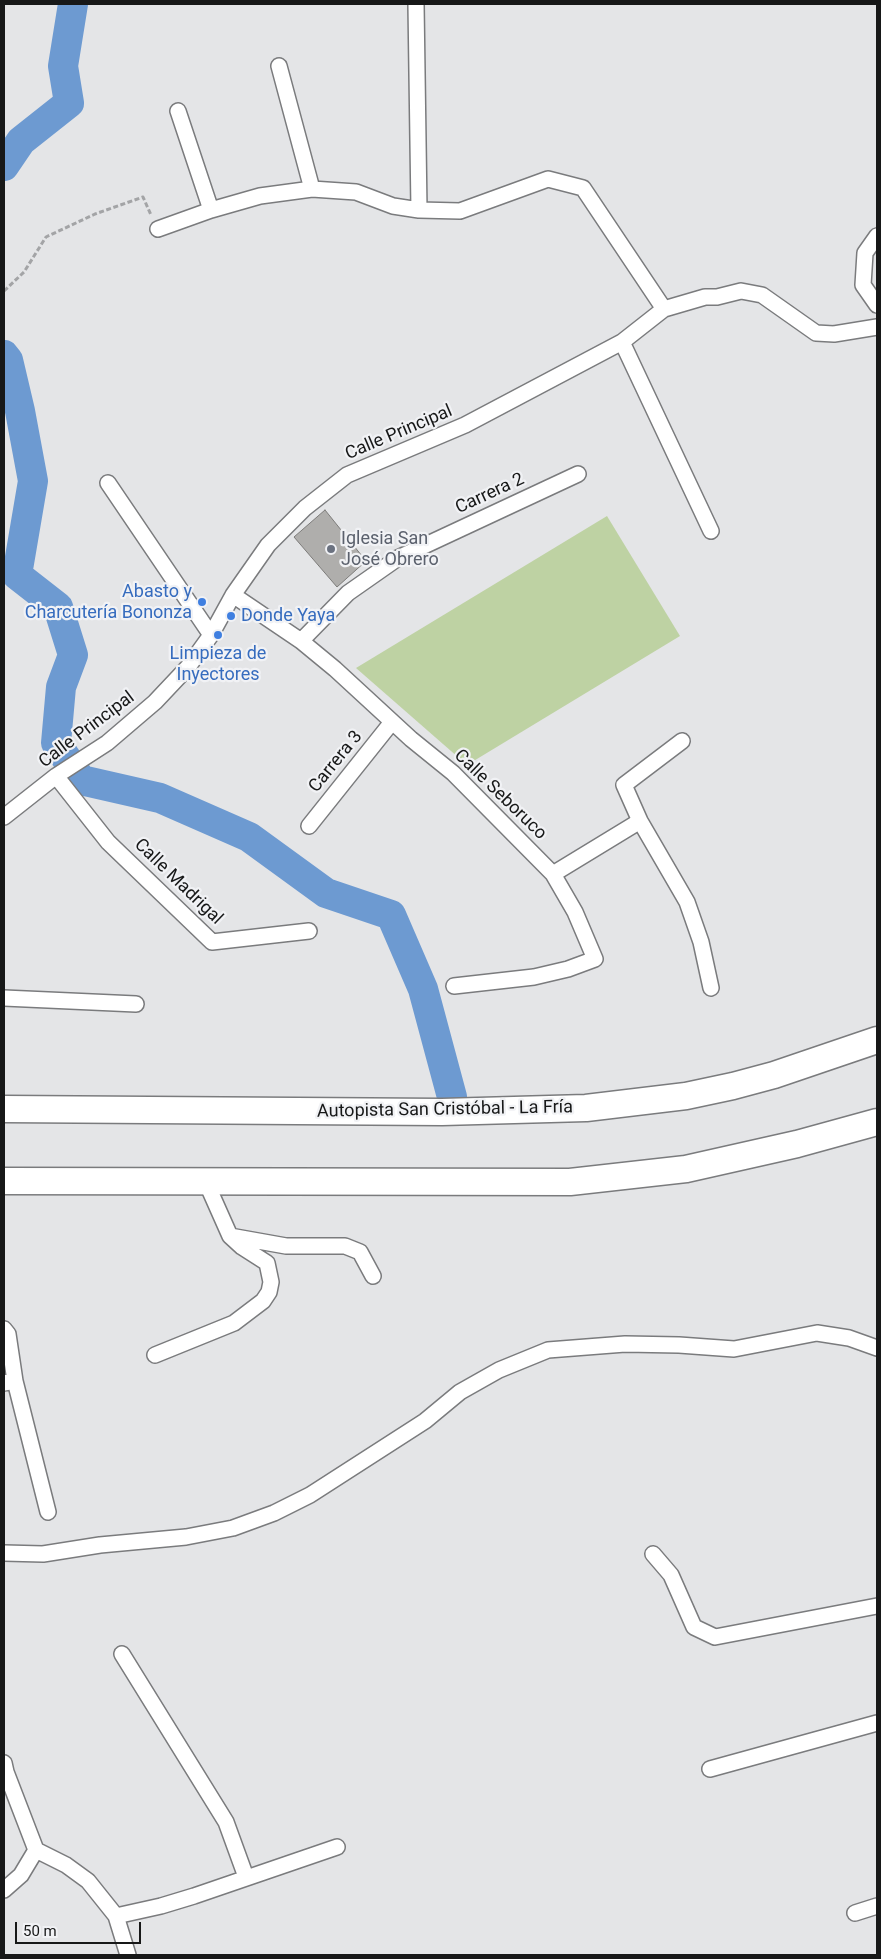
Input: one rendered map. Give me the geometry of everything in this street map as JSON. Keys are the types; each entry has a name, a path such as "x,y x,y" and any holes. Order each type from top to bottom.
{"highway":[{"name":"Autopista San Cristóbal - La Fría","path":"4,1109 442,1112 586,1108 686,1096 733,1086 774,1075 877,1040"},
{"path":"4,1181 570,1182 686,1169 797,1144 877,1122"}],"street":[{"path":"416,4 419,210"},
{"path":"279,66 312,189"},
{"path":"178,110 211,210"},
{"path":"158,229 211,210 260,196 312,189 356,192 393,206 419,210 460,211 548,179 583,188 664,309"},
{"path":"877,236 865,253 863,285 877,305"},
{"name":"Calle Principal","path":"4,816 56,776 107,743 155,702 188,667 211,635 232,595 268,545 305,508 347,475 465,425 622,342 664,309 705,297 717,297 741,291 762,295 816,333 834,334 877,327"},
{"path":"622,342 711,531"},
{"name":"Carrera 2","path":"301,641 348,593 398,558 578,474"},
{"path":"108,483 211,635"},
{"name":"Calle Seboruco","path":"232,595 301,641 453,774 553,874 575,912 594,959 568,969 534,977 454,986"},
{"name":"Carrera 3","path":"309,826 392,722"},
{"path":"682,741 624,785 640,821 687,902 701,942 711,988"},
{"name":"Calle Madrigal","path":"56,776 108,842 212,942 309,931"},
{"path":"553,874 640,821"},
{"path":"4,998 136,1004"},
{"path":"155,1355 234,1323 263,1301 271,1282 268,1263 242,1247 230,1236 206,1182"},
{"path":"230,1236 286,1246 345,1246 360,1252 373,1276"},
{"path":"4,1329 8,1334 9,1382 48,1512"},
{"path":"4,1553 43,1554 100,1545 186,1537 233,1528 274,1513 310,1496 425,1421 460,1392 498,1370 548,1350 625,1344 680,1345 734,1349 817,1333 849,1338 877,1348"},
{"path":"653,1554 671,1575 694,1627 715,1637 877,1606"},
{"path":"122,1654 226,1822 246,1877"},
{"path":"710,1769 877,1723"},
{"path":"4,1762 6,1772 36,1850 66,1865 88,1881 116,1916 128,1955"},
{"path":"116,1916 161,1906 337,1847"},
{"path":"4,1890 21,1874 36,1850"},
{"path":"855,1913 877,1906"}],"path":[{"path":"4,291 24,272 46,237 95,214 143,197 158,229"}],"green space":[{"path":"607,516 680,636 467,765 356,668"}],"building":[{"name":"Iglesia San José Obrero","path":"325,510 366,561 337,587 294,537"}],"waterway":[{"path":"4,166 21,141 69,103 63,66 73,4"},
{"path":"4,355 8,360 20,411 33,481 17,575 58,607 73,655 61,687 56,743 81,780 160,798 249,837 326,893 391,915 423,989 452,1097"}],"place":[{"name":"Iglesia San José Obrero","path":"331,549"},
{"name":"Abasto y Charcutería Bononza","path":"202,602"},
{"name":"Donde Yaya","path":"231,616"},
{"name":"Limpieza de Inyectores","path":"218,635"}]}
